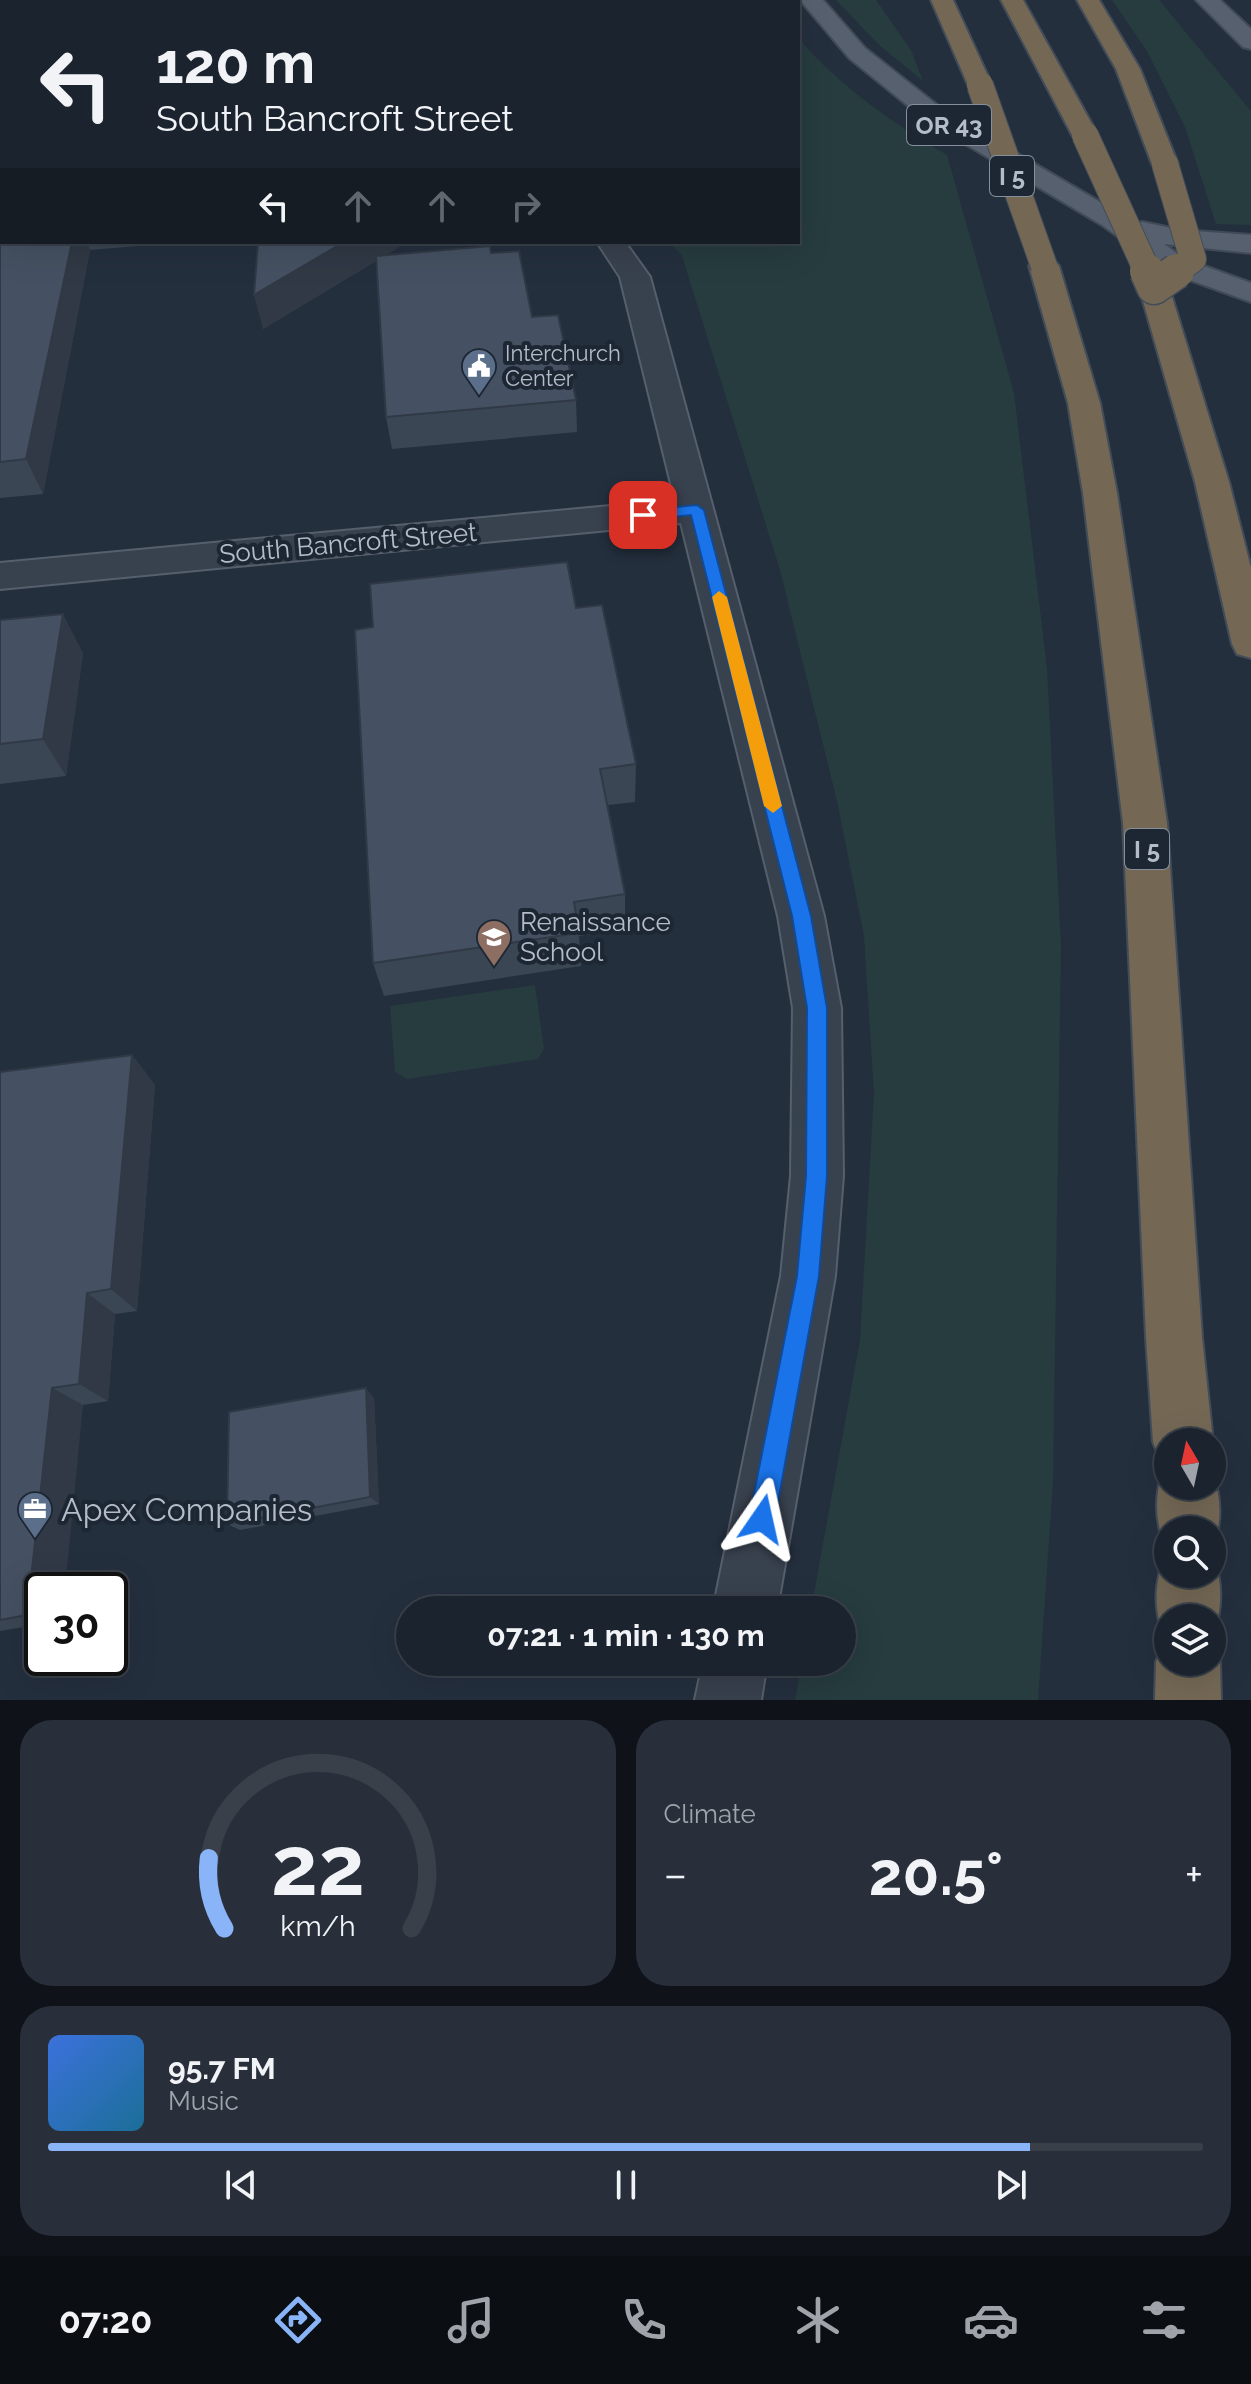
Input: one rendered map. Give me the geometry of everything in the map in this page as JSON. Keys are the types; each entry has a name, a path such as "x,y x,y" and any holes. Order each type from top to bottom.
{"highway":[{"path":"925,0 946,7"},
{"path":"1012,0 1085,135 1154,287 1212,482 1251,644"},
{"path":"1088,0 1128,69 1165,164 1193,259 1154,287"},
{"name":"I 5","path":"946,7 980,85 1044,266 1084,403 1100,493 1145,823 1182,1428"},
{"path":"1188,1676 1188,1700"}],"main road":[{"name":"OR 43","path":"811,0 857,53 937,117 1112,219 1175,265 1251,293"},
{"path":"1207,0 1251,42"},
{"path":"1112,219 1180,239 1251,244"}],"street":[{"path":"612,244 635,277 801,916 817,1008 817,1176 808,1276 748,1596"},
{"name":"South Bancroft Street","path":"0,576 697,510"},
{"path":"728,1700 732,1676"}],"green space":[{"path":"836,0 876,0 911,50 923,81 878,44"},
{"path":"1112,0 1159,0 1251,111 1251,225 1216,224 1185,127 1147,51"},
{"path":"800,40 868,102 947,155 1014,393 1047,668 1061,945 1053,1482 1038,1700 795,1700 799,1676 856,1676 856,1596 814,1596 860,1340 874,1093 864,936 837,801 780,570 682,256 671,244 800,244"},
{"path":"535,985 544,1049 538,1059 407,1079 395,1072 390,1006"}],"building":[{"path":"0,244 72,244 26,459 0,462"},
{"path":"258,244 341,244 254,295"},
{"path":"490,246 491,253 519,251 532,317 558,315 576,400 386,417 376,256"},
{"path":"567,562 576,608 602,605 636,764 600,769 625,894 574,902 579,933 373,963 355,630 373,627 370,584"},
{"path":"63,614 43,739 0,744 0,620"},
{"path":"132,1055 111,1289 87,1293 79,1384 52,1388 32,1572 24,1572 24,1616 0,1620 0,1072"},
{"path":"366,1388 370,1497 227,1524 229,1412"}],"slow traffic":[{"path":"719,597 773,806"}],"place":[{"name":"Interchurch Center","path":"479,397"},
{"name":"Renaissance School","path":"494,968"},
{"name":"Apex Companies","path":"35,1540"}],"route":[{"path":"643,515 697,510 801,916 817,1008 817,1176 808,1276 762,1519"}]}
